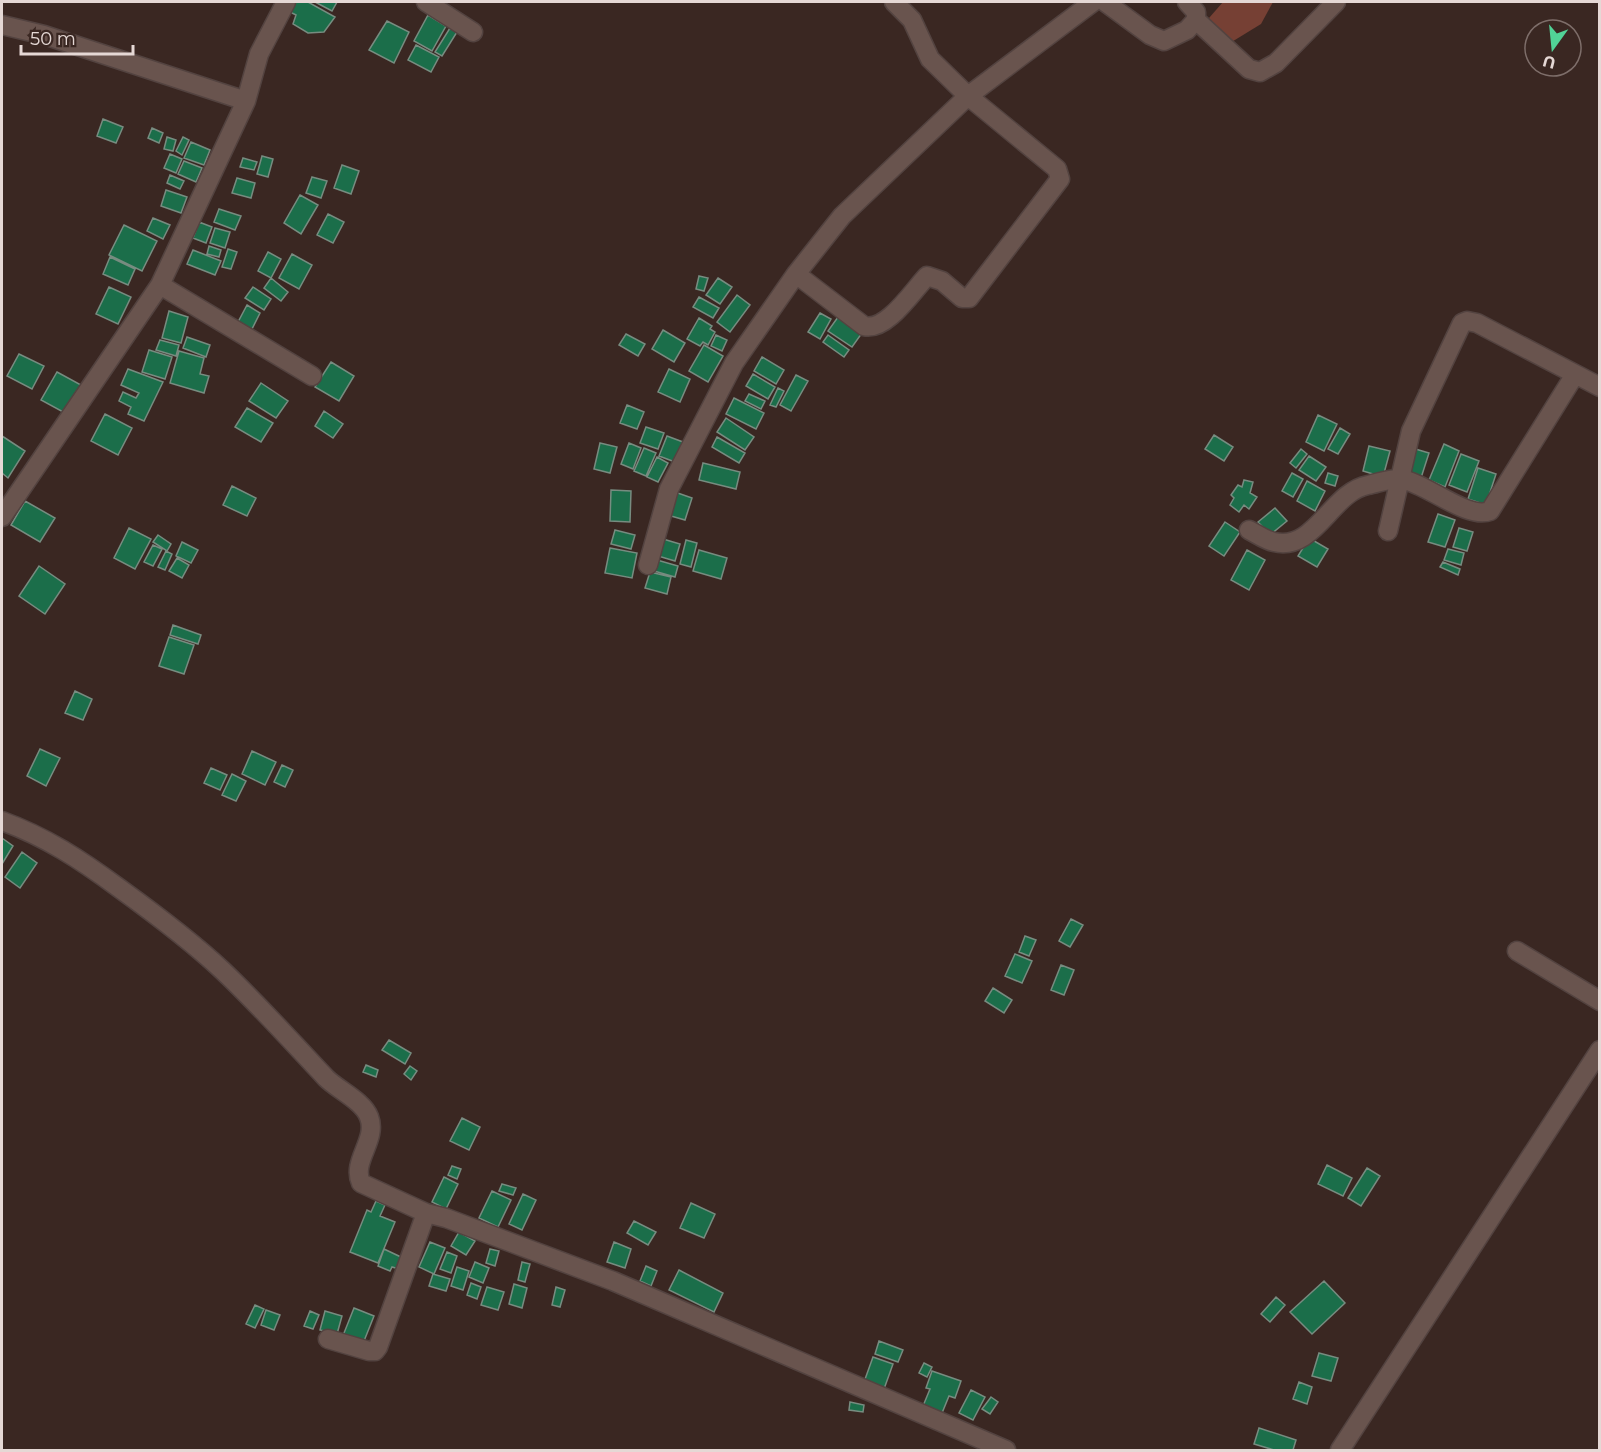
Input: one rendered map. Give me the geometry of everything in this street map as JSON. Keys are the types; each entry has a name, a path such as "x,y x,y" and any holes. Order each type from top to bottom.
{"street":[{"path":"2,517 160,285 246,101 259,54 286,2"},
{"path":"426,2 472,32"},
{"path":"796,274 864,327 871,328 882,325 927,276 942,281 962,298 969,298 1060,179 1057,169 968,96 926,54 912,20 894,2"},
{"path":"648,565 669,489 734,363 796,274 842,216 968,96 1093,2"},
{"path":"1105,2 1150,35 1164,41 1187,30 1196,20 1196,12 1188,2"},
{"path":"1196,20 1250,69 1260,72 1276,63 1336,2"},
{"path":"2,25 44,35 246,101"},
{"path":"160,285 312,376"},
{"path":"1388,531 1411,431 1462,323 1467,321 1477,323 1574,376 1599,387"},
{"path":"1249,530 1272,542 1287,544 1310,532 1338,502 1363,486 1400,479 1475,512 1490,511 1574,376"},
{"path":"2,821 33,832 69,851 172,926 223,971 330,1083 369,1116 370,1137 360,1167 362,1183 426,1213 560,1259 1006,1450"},
{"path":"1517,951 1599,1001"},
{"path":"1340,1450 1599,1050"},
{"path":"328,1339 375,1351 426,1213"}],"shaded area":[{"path":"1223,2 1273,2 1261,24 1230,43 1209,18"}],"building":[{"path":"296,2 308,2 335,17 324,32 308,33 293,24 296,15 290,12"},
{"path":"315,2 337,2 332,11"},
{"path":"428,15 446,26 432,51 414,41"},
{"path":"387,21 409,32 394,63 369,50"},
{"path":"450,28 457,32 442,56 435,52"},
{"path":"416,45 439,57 431,72 408,60"},
{"path":"103,119 123,127 116,143 97,136"},
{"path":"152,128 163,133 159,143 148,138"},
{"path":"167,137 176,140 173,151 164,149"},
{"path":"183,137 189,140 182,155 176,151"},
{"path":"191,142 210,150 204,165 184,158"},
{"path":"170,154 182,159 176,173 164,168"},
{"path":"262,156 273,159 268,177 257,174"},
{"path":"243,158 257,162 254,170 240,167"},
{"path":"184,161 202,168 196,182 178,174"},
{"path":"342,165 359,171 351,194 334,188"},
{"path":"170,175 184,181 180,189 167,183"},
{"path":"312,177 327,181 321,198 306,193"},
{"path":"237,178 255,183 251,198 232,193"},
{"path":"166,190 187,197 181,213 161,206"},
{"path":"300,195 318,205 301,234 284,223"},
{"path":"219,209 241,216 235,230 214,222"},
{"path":"328,214 344,222 333,243 317,235"},
{"path":"153,218 170,225 163,239 147,231"},
{"path":"199,222 212,227 206,243 193,238"},
{"path":"124,225 157,241 142,271 109,255"},
{"path":"215,228 230,232 225,248 210,243"},
{"path":"209,246 221,250 219,257 207,254"},
{"path":"228,249 237,252 231,269 222,267"},
{"path":"193,250 221,261 215,275 187,264"},
{"path":"268,252 281,259 271,278 258,271"},
{"path":"292,254 312,265 299,289 279,278"},
{"path":"110,257 135,269 128,285 103,274"},
{"path":"699,276 708,278 704,291 696,289"},
{"path":"271,278 288,292 281,301 264,288"},
{"path":"718,278 732,287 720,304 706,295"},
{"path":"109,287 131,297 118,324 96,314"},
{"path":"253,287 271,299 264,310 245,298"},
{"path":"737,295 750,305 730,332 717,322"},
{"path":"699,297 719,308 713,318 693,307"},
{"path":"247,305 260,313 251,331 237,324"},
{"path":"169,311 188,317 181,343 162,338"},
{"path":"820,313 831,319 820,339 808,332"},
{"path":"838,317 862,333 852,347 828,331"},
{"path":"699,318 712,326 710,329 715,332 708,345 703,342 700,346 687,339"},
{"path":"663,330 685,343 674,362 652,349"},
{"path":"626,334 645,344 638,356 619,345"},
{"path":"716,335 727,340 722,351 711,346"},
{"path":"828,335 849,350 844,357 823,342"},
{"path":"187,337 210,345 206,357 183,348"},
{"path":"160,340 179,345 176,356 156,350"},
{"path":"704,345 723,356 708,382 689,371"},
{"path":"149,350 172,357 165,379 142,372"},
{"path":"179,351 204,358 200,374 209,376 204,393 170,383"},
{"path":"19,354 44,366 32,389 7,376"},
{"path":"762,357 784,370 776,384 754,371"},
{"path":"331,362 354,376 339,401 315,387"},
{"path":"128,369 163,382 144,421 128,414 131,407 119,401 123,392 136,398 139,393 121,385"},
{"path":"669,369 690,379 680,402 658,392"},
{"path":"57,372 81,385 65,413 41,400"},
{"path":"753,374 775,387 768,399 746,386"},
{"path":"796,375 808,381 791,411 780,405"},
{"path":"261,383 288,401 276,418 249,401"},
{"path":"778,388 784,391 776,407 770,405"},
{"path":"749,394 765,401 761,409 745,401"},
{"path":"734,398 764,413 756,429 726,414"},
{"path":"627,405 644,412 637,429 620,423"},
{"path":"247,408 273,423 261,442 235,427"},
{"path":"324,411 343,424 333,438 315,426"},
{"path":"105,414 132,428 118,455 91,441"},
{"path":"1318,415 1337,424 1324,451 1306,442"},
{"path":"726,418 754,437 745,450 717,432"},
{"path":"646,427 664,433 658,449 640,443"},
{"path":"1340,428 1350,434 1338,454 1328,449"},
{"path":"1214,435 1233,447 1224,461 1205,449"},
{"path":"2,436 25,451 8,478 2,473"},
{"path":"667,436 683,442 675,462 659,456"},
{"path":"717,437 745,453 739,463 712,447"},
{"path":"600,443 617,447 610,473 594,469"},
{"path":"629,443 641,448 633,469 621,464"},
{"path":"1444,444 1459,451 1445,487 1429,480"},
{"path":"1369,446 1390,451 1383,477 1363,471"},
{"path":"644,448 656,453 646,476 634,471"},
{"path":"1412,448 1429,453 1420,481 1404,476"},
{"path":"1301,449 1307,454 1296,468 1290,463"},
{"path":"1461,454 1479,461 1467,492 1449,485"},
{"path":"1309,456 1326,467 1316,481 1299,470"},
{"path":"657,457 668,463 658,482 647,477"},
{"path":"703,463 740,472 736,489 699,480"},
{"path":"1478,468 1496,474 1486,505 1468,499"},
{"path":"1292,473 1303,479 1293,497 1282,491"},
{"path":"1328,473 1338,476 1335,486 1325,483"},
{"path":"1244,480 1253,482 1250,493 1257,497 1249,509 1244,505 1239,512 1230,505 1234,498 1231,495 1238,485 1242,487"},
{"path":"1307,481 1325,491 1315,511 1297,501"},
{"path":"232,486 256,498 247,516 223,505"},
{"path":"611,490 631,491 630,522 610,521"},
{"path":"672,491 692,498 685,520 664,514"},
{"path":"25,501 55,518 40,542 11,525"},
{"path":"1275,508 1287,521 1270,535 1258,522"},
{"path":"1438,514 1455,520 1445,547 1428,542"},
{"path":"1225,522 1240,532 1224,556 1209,546"},
{"path":"129,528 151,539 135,569 114,558"},
{"path":"1459,528 1473,532 1467,551 1453,547"},
{"path":"615,530 635,535 631,549 611,544"},
{"path":"158,535 171,544 167,551 153,542"},
{"path":"1309,538 1328,549 1317,567 1298,556"},
{"path":"663,539 680,544 675,561 658,556"},
{"path":"686,540 697,543 691,567 680,564"},
{"path":"182,542 198,550 191,563 176,556"},
{"path":"153,545 162,549 153,566 144,562"},
{"path":"610,548 637,553 632,578 605,573"},
{"path":"1448,549 1464,553 1461,565 1444,560"},
{"path":"699,550 727,558 721,579 693,571"},
{"path":"1247,550 1265,560 1249,590 1231,580"},
{"path":"166,551 172,554 165,570 158,567"},
{"path":"177,558 189,565 182,578 169,571"},
{"path":"657,560 678,566 675,577 654,571"},
{"path":"1443,562 1460,569 1458,575 1440,567"},
{"path":"39,566 65,584 45,614 19,596"},
{"path":"650,572 671,577 667,594 645,588"},
{"path":"173,625 201,635 198,644 170,635"},
{"path":"169,637 194,645 184,674 159,666"},
{"path":"75,691 92,699 83,720 65,713"},
{"path":"40,749 60,758 46,786 27,776"},
{"path":"252,751 276,762 265,785 242,774"},
{"path":"282,765 293,770 285,787 274,782"},
{"path":"211,768 227,775 220,790 204,783"},
{"path":"232,774 246,781 236,801 222,795"},
{"path":"2,838 13,846 2,864"},
{"path":"22,852 37,863 20,888 5,877"},
{"path":"1071,919 1083,925 1070,947 1059,941"},
{"path":"1025,936 1036,940 1029,956 1019,952"},
{"path":"1015,954 1032,961 1022,983 1005,976"},
{"path":"1061,965 1074,970 1064,995 1051,990"},
{"path":"993,988 1012,1000 1004,1013 985,1001"},
{"path":"389,1040 411,1053 405,1064 382,1050"},
{"path":"366,1065 378,1070 376,1077 363,1072"},
{"path":"410,1066 417,1071 411,1080 404,1074"},
{"path":"462,1118 480,1127 469,1150 450,1141"},
{"path":"1327,1165 1352,1178 1343,1196 1318,1184"},
{"path":"452,1166 461,1169 457,1179 448,1175"},
{"path":"1367,1168 1380,1176 1361,1206 1348,1198"},
{"path":"444,1177 458,1184 446,1209 432,1202"},
{"path":"502,1184 516,1188 513,1195 499,1191"},
{"path":"492,1191 511,1200 498,1227 479,1218"},
{"path":"523,1194 536,1200 522,1230 509,1224"},
{"path":"376,1201 385,1205 380,1216 395,1222 378,1263 350,1252 367,1210 371,1212"},
{"path":"691,1203 715,1214 704,1238 680,1228"},
{"path":"634,1221 656,1232 648,1245 627,1233"},
{"path":"459,1232 475,1241 466,1255 451,1246"},
{"path":"430,1242 445,1248 434,1274 419,1267"},
{"path":"614,1242 631,1249 625,1268 607,1262"},
{"path":"384,1249 403,1258 399,1269 392,1267 390,1271 378,1266"},
{"path":"490,1249 499,1251 495,1266 486,1263"},
{"path":"447,1252 457,1256 451,1273 440,1269"},
{"path":"475,1262 489,1268 483,1283 469,1277"},
{"path":"522,1262 530,1264 525,1282 518,1280"},
{"path":"646,1266 657,1271 651,1286 640,1281"},
{"path":"457,1267 469,1271 463,1290 451,1286"},
{"path":"679,1270 723,1293 714,1312 669,1290"},
{"path":"433,1274 450,1279 446,1291 429,1286"},
{"path":"1324,1281 1345,1303 1312,1334 1290,1312"},
{"path":"471,1283 481,1287 477,1299 467,1295"},
{"path":"514,1284 527,1288 522,1308 509,1304"},
{"path":"487,1287 504,1292 498,1310 481,1305"},
{"path":"556,1287 565,1290 560,1307 552,1305"},
{"path":"1276,1297 1285,1305 1270,1322 1261,1314"},
{"path":"255,1305 264,1309 255,1328 246,1324"},
{"path":"354,1308 374,1316 362,1346 342,1338"},
{"path":"266,1310 280,1315 274,1330 261,1325"},
{"path":"310,1311 319,1315 313,1329 304,1326"},
{"path":"325,1311 342,1316 337,1334 320,1330"},
{"path":"879,1341 903,1350 898,1362 875,1354"},
{"path":"1319,1353 1338,1358 1331,1381 1312,1376"},
{"path":"873,1357 893,1364 884,1389 864,1382"},
{"path":"924,1363 932,1367 927,1377 919,1373"},
{"path":"932,1371 961,1381 955,1398 949,1396 942,1413 923,1406 930,1389 926,1388"},
{"path":"1299,1382 1312,1387 1307,1404 1293,1399"},
{"path":"971,1390 985,1397 973,1420 959,1413"},
{"path":"991,1397 998,1402 990,1414 982,1409"},
{"path":"850,1402 864,1405 863,1412 849,1410"},
{"path":"1259,1428 1296,1440 1293,1450 1274,1450 1254,1444"}]}
